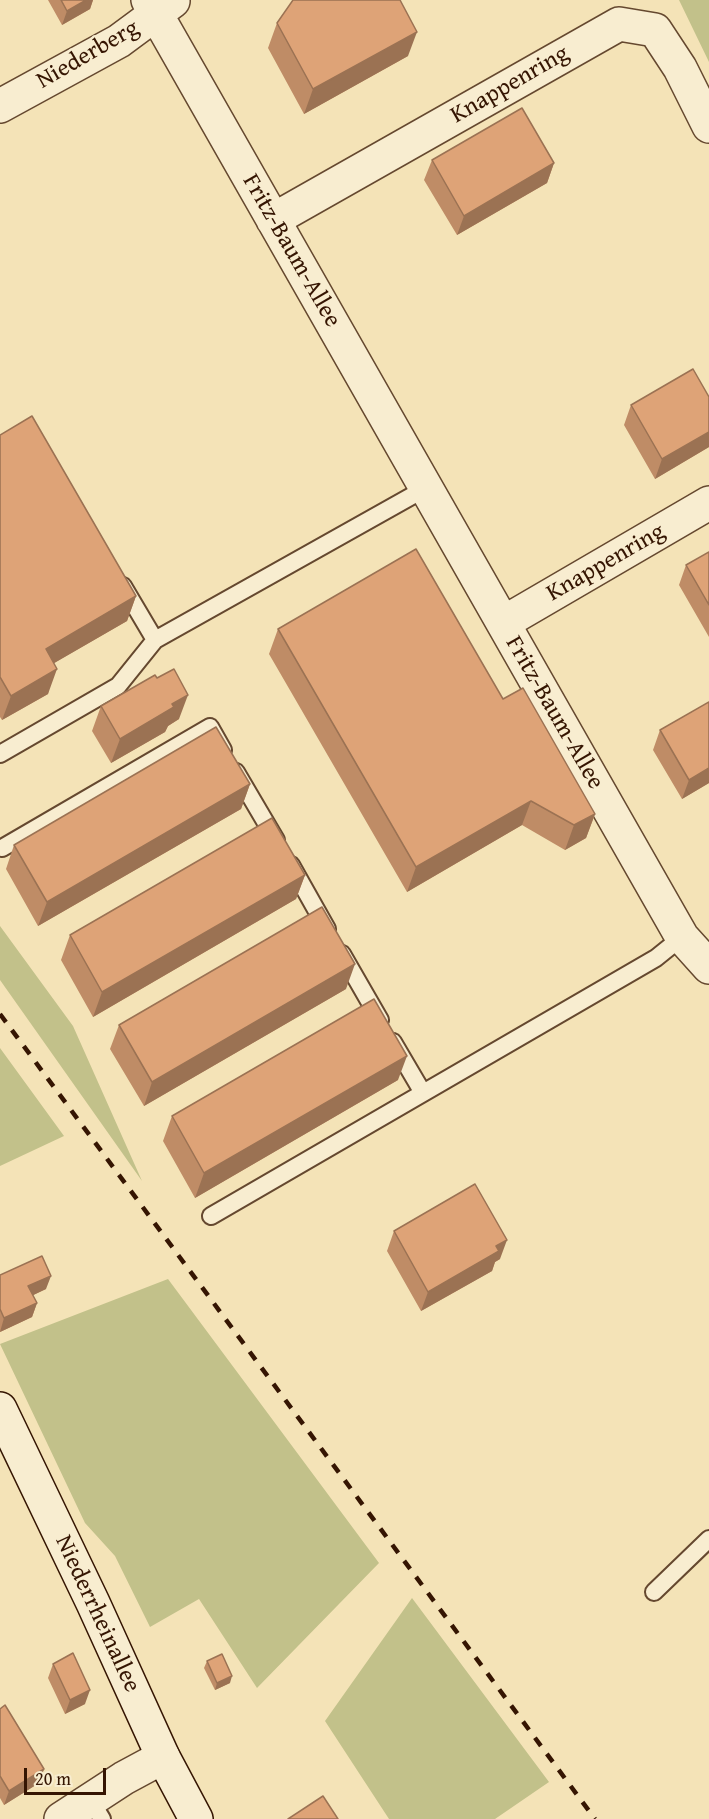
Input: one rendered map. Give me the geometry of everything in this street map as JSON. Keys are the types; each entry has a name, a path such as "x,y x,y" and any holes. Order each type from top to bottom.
{"street":[{"name":"Niederberg","path":"0,106 119,41 159,5"},
{"name":"Fritz-Baum-Allee","path":"159,5 273,220 682,937 709,967"},
{"name":"Knappenring","path":"273,220 619,24 655,30 680,68 709,126"},
{"name":"Knappenring","path":"503,623 709,503"},
{"name":"Niederrheinallee","path":"0,1409 163,1756 196,1819"},
{"path":"61,1819 96,1809 163,1756"}],"lane":[{"path":"0,754 118,686 154,640 426,488"},
{"path":"114,570 154,640"},
{"path":"2,848 210,727 423,1093"},
{"path":"211,1216 656,958 682,937"},
{"path":"654,1592 709,1539"}],"shaded area":[{"path":"679,0 709,0 709,62"},
{"path":"0,926 73,1026 142,1181 0,980"},
{"path":"0,1048 64,1136 0,1166"},
{"path":"168,1279 379,1563 257,1688 199,1599 150,1627 115,1556 85,1523 0,1344"},
{"path":"412,1598 549,1782 495,1819 389,1819 325,1721"}],"building":[{"path":"61,0 86,0 67,11"},
{"path":"293,0 400,0 417,32 313,89 277,23"},
{"path":"522,108 554,163 464,216 432,160"},
{"path":"693,369 709,397 709,432 662,459 631,405"},
{"path":"32,416 136,596 46,649 57,669 11,696 0,677 0,435"},
{"path":"416,549 503,699 523,688 595,814 574,825 531,801 416,867 278,629"},
{"path":"709,552 709,605 686,565"},
{"path":"174,669 188,695 172,704 174,707 120,739 101,706 155,675 157,678"},
{"path":"709,702 709,768 689,780 660,730"},
{"path":"216,727 250,784 47,902 14,845"},
{"path":"272,818 305,875 102,992 70,935"},
{"path":"322,907 355,964 152,1082 119,1025"},
{"path":"374,999 407,1056 204,1173 172,1116"},
{"path":"475,1184 507,1240 496,1246 499,1251 428,1292 394,1231"},
{"path":"42,1256 51,1276 28,1286 37,1303 4,1318 0,1309 0,1275"},
{"path":"73,1653 90,1690 70,1700 53,1664"},
{"path":"222,1654 232,1676 217,1683 207,1661"},
{"path":"5,1705 44,1769 9,1791 0,1776 0,1709"},
{"path":"323,1796 338,1819 288,1819"}],"railway":[{"path":"0,1014 595,1819"}]}
